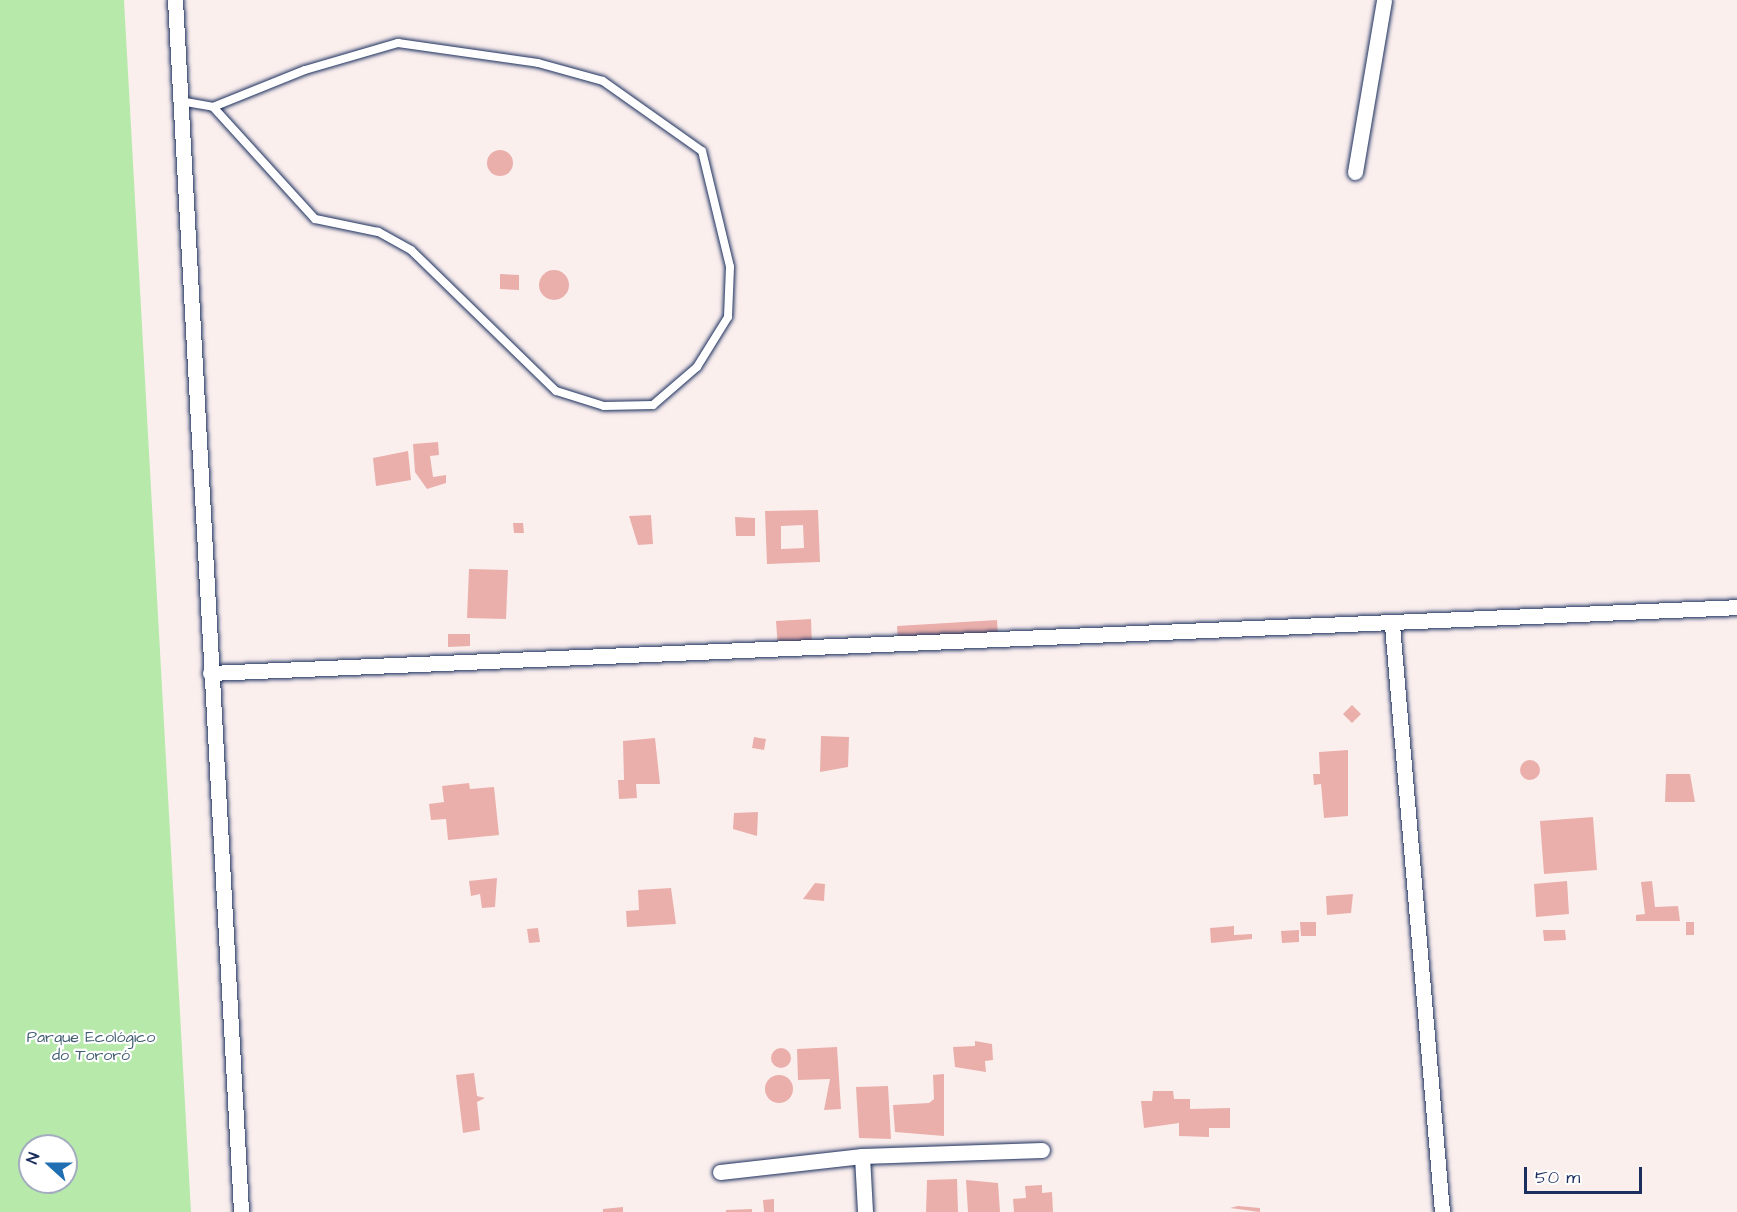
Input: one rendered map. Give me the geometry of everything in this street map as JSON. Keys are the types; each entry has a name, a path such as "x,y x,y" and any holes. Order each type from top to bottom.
{"street":[{"path":"175,0 241,1212"},
{"path":"1355,172 1384,0"},
{"path":"210,674 1392,625 1737,607"},
{"path":"1392,625 1443,1212"},
{"path":"720,1172 862,1156 1042,1150"},
{"path":"862,1156 865,1212"}],"lane":[{"path":"180,101 213,107 305,70 398,43 538,63 603,81 702,151 730,267 728,317 697,367 653,405 604,406 556,391 411,250 378,232 315,219 213,107"}],"green space":[{"name":"Parque Ecológico do Tororó","path":"0,0 124,0 191,1212 0,1212"}],"building":[{"path":"500,150 509,154 513,163 509,172 500,176 491,172 487,163 491,154"},
{"path":"554,270 565,274 569,285 565,296 554,300 543,296 539,285 543,274"},
{"path":"500,274 519,275 519,290 500,289"},
{"path":"438,442 439,455 430,456 433,477 446,475 446,483 427,489 415,472 413,444"},
{"path":"408,451 411,480 376,486 373,458"},
{"path":"818,510 820,562 767,564 765,511","holes":["803,525 804,548 781,549 781,526"]},
{"path":"651,515 653,544 638,545 629,516"},
{"path":"735,517 755,518 755,536 736,536"},
{"path":"513,523 523,523 524,533 514,533"},
{"path":"469,569 508,570 506,619 467,618"},
{"path":"811,619 812,647 778,648 776,621"},
{"path":"997,620 998,635 898,640 897,626"},
{"path":"448,634 470,634 470,646 448,647"},
{"path":"1352,705 1361,714 1352,723 1343,714"},
{"path":"821,736 849,737 848,767 820,772"},
{"path":"754,737 766,739 764,750 752,748"},
{"path":"655,738 660,784 636,784 637,798 619,799 618,780 624,780 623,741"},
{"path":"1348,750 1348,816 1324,818 1321,784 1314,785 1313,774 1320,774 1319,752"},
{"path":"1526,760 1534,760 1540,766 1540,774 1534,780 1526,780 1520,774 1520,766"},
{"path":"1666,774 1690,774 1695,802 1665,802"},
{"path":"469,783 470,789 494,787 499,835 448,840 446,819 431,820 429,804 444,802 442,786"},
{"path":"758,812 757,836 733,829 734,813"},
{"path":"1593,817 1597,870 1544,874 1540,821"},
{"path":"497,878 495,907 482,908 480,894 471,896 469,881"},
{"path":"1567,881 1569,914 1536,917 1534,884"},
{"path":"1652,881 1655,907 1678,906 1680,921 1636,921 1636,915 1645,914 1641,882"},
{"path":"815,883 825,884 824,901 803,899"},
{"path":"671,888 676,924 627,927 626,911 639,910 638,890"},
{"path":"1353,894 1351,913 1327,915 1326,896"},
{"path":"1300,922 1316,922 1316,936 1301,936"},
{"path":"1686,922 1694,922 1694,935 1686,935"},
{"path":"1234,926 1234,935 1252,934 1252,939 1211,943 1210,928"},
{"path":"538,928 540,942 529,943 527,929"},
{"path":"1299,930 1299,942 1282,943 1281,931"},
{"path":"1543,930 1565,930 1566,940 1544,941"},
{"path":"975,1041 992,1044 993,1060 985,1061 986,1072 955,1067 953,1047 975,1046"},
{"path":"837,1047 841,1109 824,1110 830,1079 798,1080 797,1049"},
{"path":"777,1048 785,1048 791,1054 791,1062 785,1068 777,1068 771,1062 771,1054"},
{"path":"474,1073 477,1096 485,1098 477,1102 480,1130 463,1133 456,1075"},
{"path":"944,1074 944,1136 895,1132 893,1105 929,1103 934,1099 933,1075"},
{"path":"779,1075 789,1079 793,1089 789,1099 779,1103 769,1099 765,1089 769,1079"},
{"path":"888,1086 891,1139 859,1138 856,1087"},
{"path":"1153,1091 1173,1091 1174,1099 1190,1099 1190,1109 1230,1108 1230,1128 1209,1128 1209,1137 1179,1136 1179,1123 1144,1128 1141,1101 1152,1101"},
{"path":"957,1179 958,1212 926,1212 927,1180"},
{"path":"966,1180 998,1183 1000,1212 968,1212"},
{"path":"1042,1185 1042,1193 1052,1192 1053,1212 1014,1212 1013,1199 1026,1198 1025,1186"},
{"path":"774,1199 774,1212 764,1212 763,1200"},
{"path":"1238,1206 1260,1208 1260,1212 1230,1208"},
{"path":"623,1207 623,1212 603,1212 603,1209"},
{"path":"752,1209 752,1212 726,1212 726,1210"}]}
